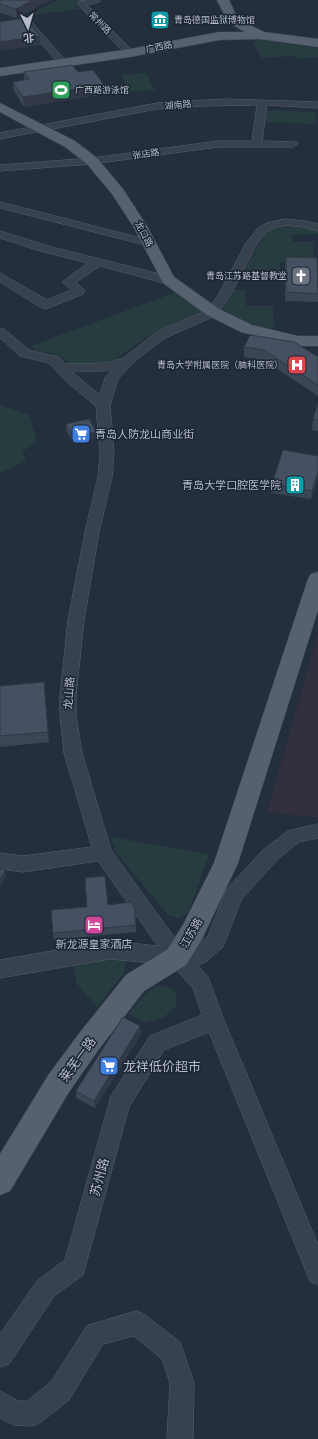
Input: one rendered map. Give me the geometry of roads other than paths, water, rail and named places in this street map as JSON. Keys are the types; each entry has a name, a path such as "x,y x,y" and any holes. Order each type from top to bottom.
{"main road":[{"path":"223,0 233,21 260,35"},
{"name":"广西路","path":"0,72 130,53 219,36 260,35 318,43"},
{"name":"龙口路","path":"0,107 40,130 70,144 92,161 118,192 140,226 168,280 213,312 247,329 298,341 318,341"},
{"name":"龙口路","path":"298,341 318,352"},
{"name":"江苏路","path":"177,957 193,931 226,863 318,579"},
{"name":"莱芜一路","path":"0,1181 59,1083 135,983 177,957"}],"street":[{"name":"常州路","path":"96,0 81,4 130,53"},
{"path":"27,22 63,63"},
{"path":"257,143 262,102"},
{"name":"湖南路","path":"0,136 40,130 141,109 184,104 262,102 318,104"},
{"name":"张店路","path":"0,168 92,161 218,144 293,144"},
{"path":"0,205 149,243"},
{"path":"213,312 226,292 252,243 262,230 271,225 286,222 304,224 318,228"},
{"path":"0,234 44,249 168,280"},
{"path":"0,277 46,305 78,291 68,282 98,262"},
{"name":"龙山路","path":"177,957 103,853 72,753 68,715 68,696 76,620 92,532 105,477 107,453 103,405 112,378 126,361 161,335 213,312"},
{"path":"0,332 25,353 54,360 74,380 103,405"},
{"path":"61,368 111,367 126,361"},
{"path":"0,969 110,950 177,957 199,956 216,942 233,896 271,854 294,836 318,831"},
{"path":"0,861 24,864 103,853"},
{"name":"江苏路","path":"177,957 201,983 214,1020 318,1273"},
{"name":"苏州路","path":"0,1355 46,1288 75,1267 118,1103 157,1043 214,1020"},
{"path":"0,1403 14,1413 31,1414 60,1391 95,1334 137,1323 171,1351 182,1383 180,1439"}],"place":[{"name":"青岛德国监狱博物馆","path":"160,20"},
{"name":"广西路游泳馆","path":"61,90"},
{"name":"青岛江苏路基督教堂","path":"301,276"},
{"name":"青岛大学附属医院（脑科医院）","path":"297,365"},
{"name":"青岛人防龙山商业街","path":"81,434"},
{"name":"青岛大学口腔医学院","path":"295,485"},
{"name":"新龙源皇家酒店","path":"94,925"},
{"name":"龙祥低价超市","path":"109,1066"}]}
